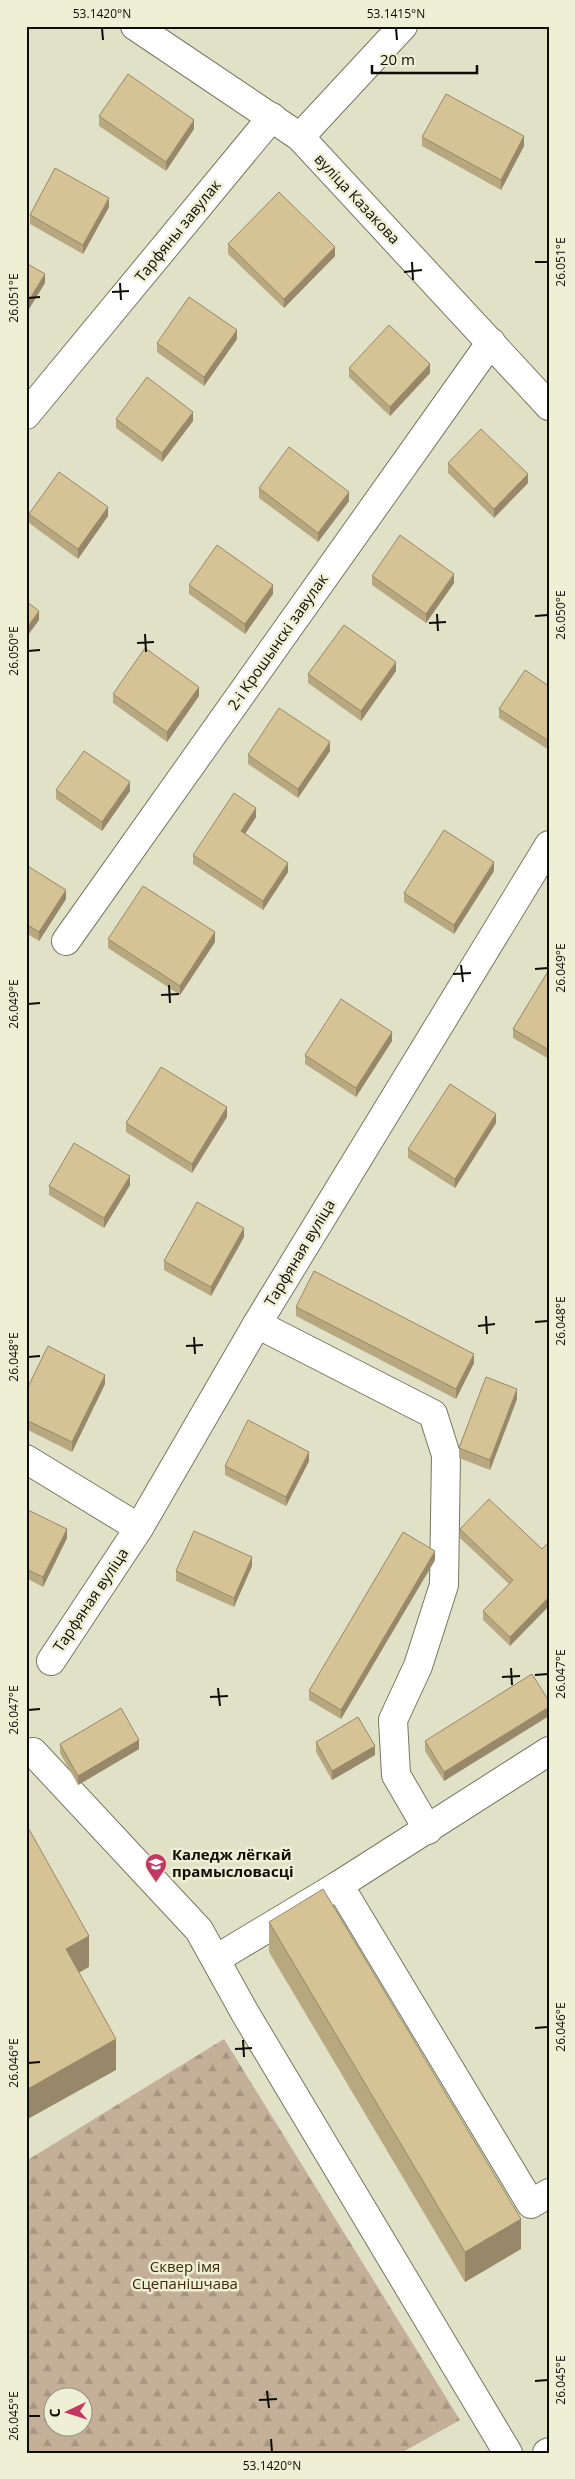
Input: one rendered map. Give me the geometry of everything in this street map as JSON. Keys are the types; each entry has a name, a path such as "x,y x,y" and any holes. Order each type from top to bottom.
{"street":[{"name":"вуліца Казакова","path":"135,26 300,137 549,406"},
{"path":"300,137 403,26"},
{"name":"Тарфяны завулак","path":"26,415 272,117"},
{"name":"2-і Крошынскі завулак","path":"66,941 491,342"},
{"name":"Тарфяная вуліца","path":"51,1661 139,1528 257,1324 549,845"},
{"path":"257,1324 434,1414 446,1455 444,1585 418,1666 393,1720 396,1775 428,1830"},
{"path":"26,1459 139,1528"},
{"path":"216,1959 428,1830 549,1751"},
{"path":"33,1752 199,1930 245,2013 508,2453"},
{"path":"339,1885 531,2204 549,2193"}],"green space":[{"name":"Сквер імя Сцепанішчава","path":"224,2039 460,2420 401,2453 26,2453 26,2161"}],"building":[{"path":"128,74 194,120 166,162 99,116"},
{"path":"446,94 524,136 501,180 422,137"},
{"path":"55,168 109,198 83,245 30,215"},
{"path":"279,192 335,247 284,299 228,244"},
{"path":"26,263 45,274 26,305"},
{"path":"189,297 237,330 204,377 157,343"},
{"path":"389,325 430,364 390,407 349,368"},
{"path":"147,377 193,412 162,453 116,419"},
{"path":"481,429 528,474 494,509 448,463"},
{"path":"289,447 349,492 318,533 259,488"},
{"path":"59,472 108,507 78,549 29,514"},
{"path":"400,535 454,574 426,614 372,576"},
{"path":"217,545 273,585 245,624 189,585"},
{"path":"26,601 39,611 26,629"},
{"path":"344,625 396,662 361,711 308,674"},
{"path":"145,648 199,687 167,732 113,694"},
{"path":"525,670 549,686 549,741 499,709"},
{"path":"279,708 330,742 298,789 248,755"},
{"path":"84,751 130,782 102,822 56,790"},
{"path":"234,793 256,808 241,831 288,863 263,901 193,855"},
{"path":"444,830 494,862 454,925 404,893"},
{"path":"26,865 66,890 39,932 26,924"},
{"path":"143,886 215,932 180,986 108,939"},
{"path":"547,973 549,975 549,1050 513,1029"},
{"path":"341,999 392,1032 356,1088 305,1055"},
{"path":"161,1067 227,1107 192,1164 126,1123"},
{"path":"450,1084 496,1114 455,1179 408,1149"},
{"path":"74,1143 130,1176 104,1218 49,1186"},
{"path":"197,1202 244,1228 211,1287 164,1261"},
{"path":"314,1271 474,1354 456,1389 296,1307"},
{"path":"48,1346 105,1375 72,1442 26,1420 26,1391"},
{"path":"486,1377 517,1389 490,1460 459,1448"},
{"path":"248,1420 309,1452 286,1497 225,1466"},
{"path":"489,1499 542,1549 549,1542 549,1597 510,1637 483,1611 513,1580 460,1529"},
{"path":"26,1509 67,1529 43,1577 26,1569"},
{"path":"194,1531 252,1557 234,1598 176,1571"},
{"path":"403,1532 435,1551 341,1710 309,1691"},
{"path":"532,1674 549,1701 549,1707 444,1772 425,1741"},
{"path":"121,1708 139,1740 78,1776 60,1744"},
{"path":"358,1717 375,1746 332,1771 316,1742"},
{"path":"26,1824 89,1936 66,1949 116,2039 26,2090"},
{"path":"323,1889 521,2219 465,2252 269,1922"}],"place":[{"name":"Каледж лёгкай прамысловасці","path":"156,1883"}]}
